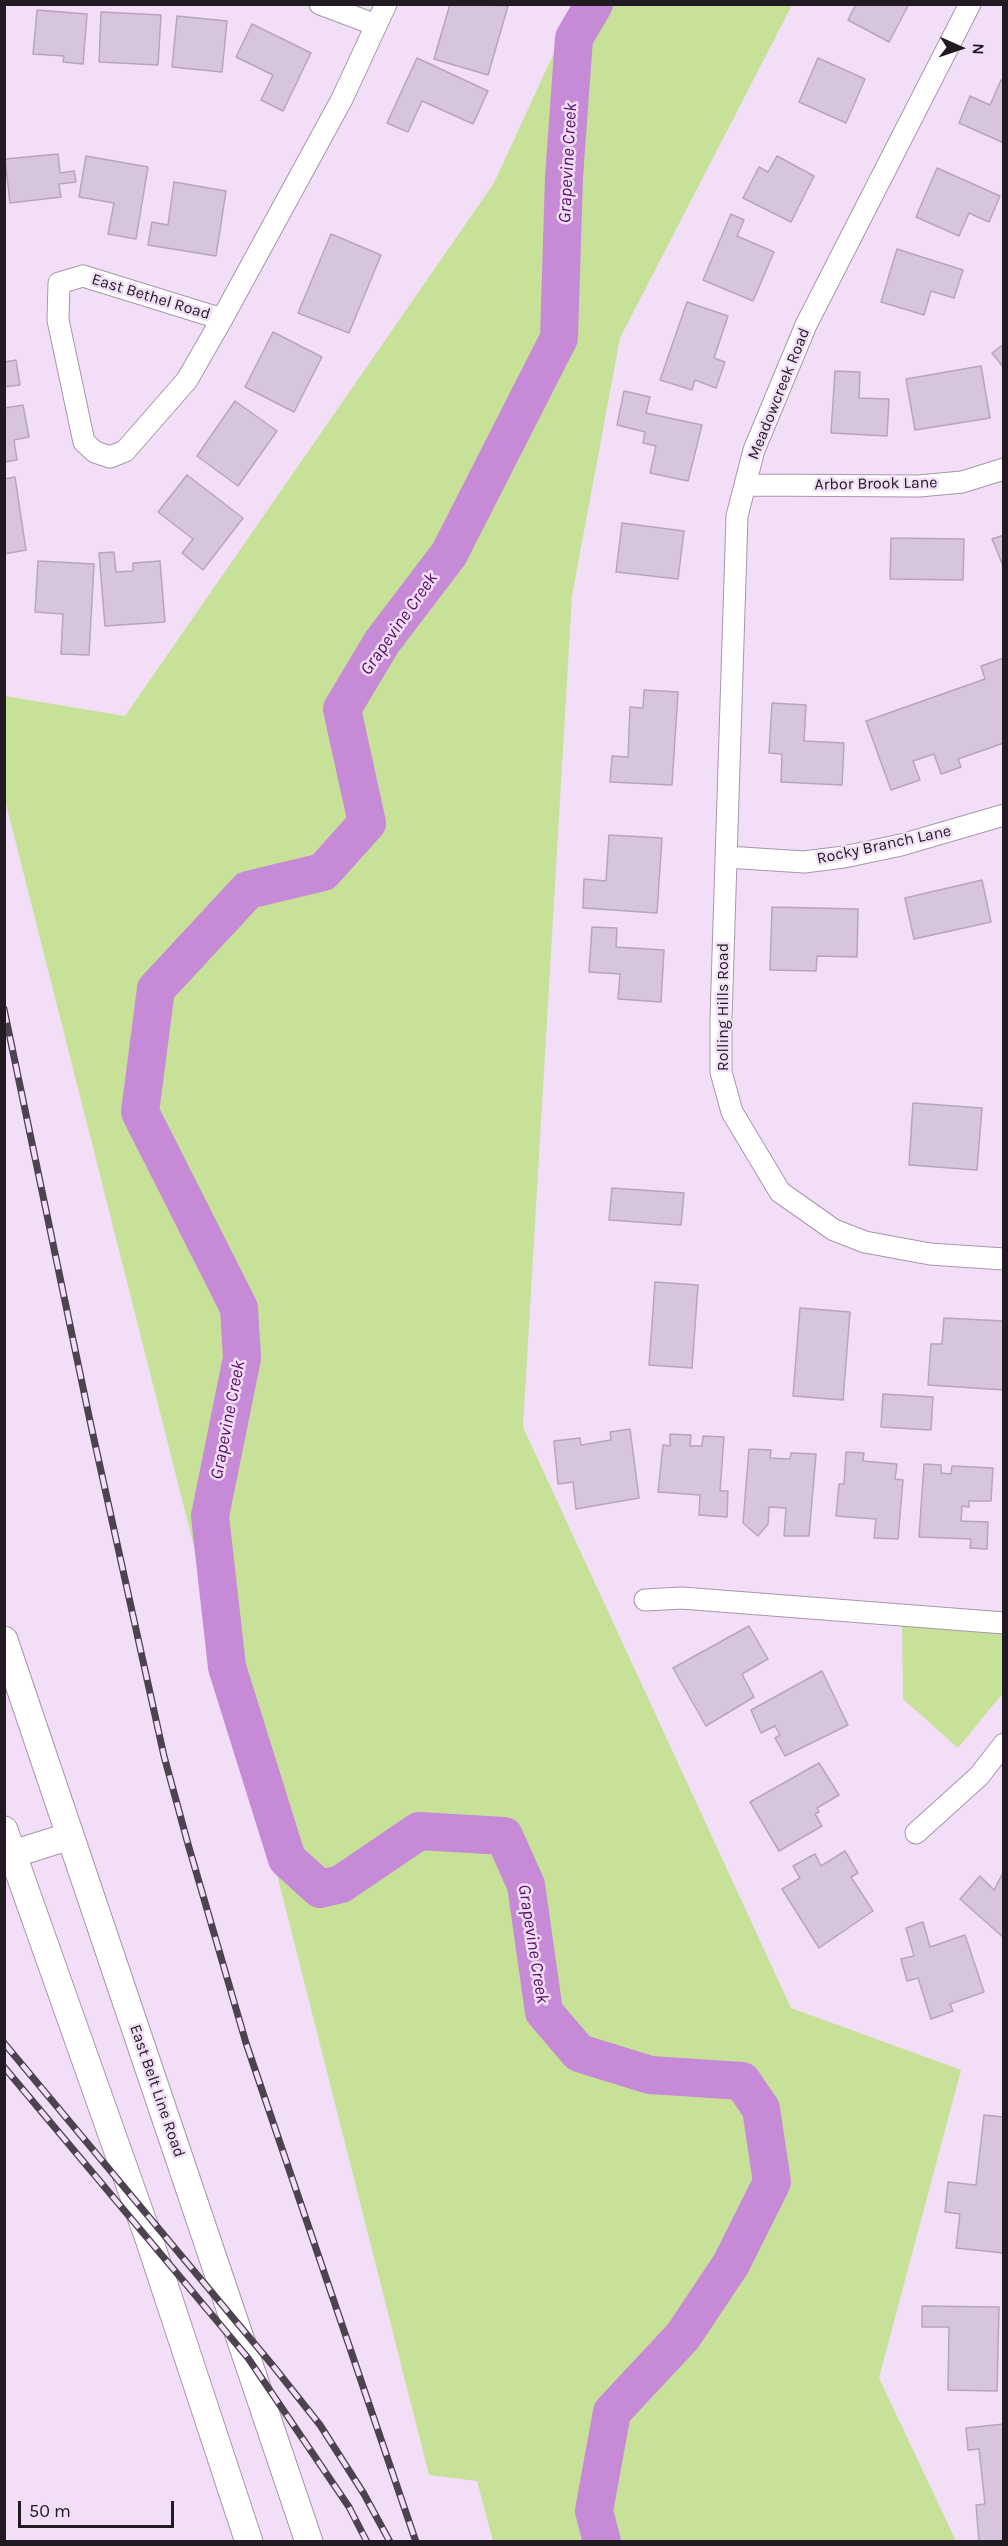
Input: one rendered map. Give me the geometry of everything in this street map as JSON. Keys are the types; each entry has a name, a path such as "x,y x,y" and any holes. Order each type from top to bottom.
{"main road":[{"name":"East Belt Line Road","path":"4,1640 309,2541"},
{"path":"70,1836 9,1842 149,2239 249,2541"}],"street":[{"path":"320,4 376,24"},
{"name":"East Bethel Road","path":"222,319 83,276 59,283 58,320 84,442 95,452 110,457 124,451 187,380 222,319 342,99 386,4"},
{"name":"Meadowcreek Road","path":"726,857 737,516 754,450 806,325 970,4"},
{"name":"Arbor Brook Lane","path":"746,485 919,486 962,482 1004,468"},
{"name":"Rocky Branch Lane","path":"726,857 804,862 844,857 901,845 1004,815"},
{"name":"Rolling Hills Road","path":"726,857 721,1072 732,1112 780,1192 834,1230 865,1242 930,1254 1004,1259"},
{"path":"645,1600 682,1598 1004,1623"},
{"path":"916,1833 979,1776 1004,1744"}],"green space":[{"path":"576,5 792,5 620,338 572,596 523,1427 791,2008 961,2070 879,2378 956,2541 493,2541 477,2481 429,2475 5,800 5,696 125,716 494,183"},
{"path":"902,1615 1003,1623 1003,1693 958,1748 903,1699"}],"building":[{"path":"450,4 508,6 488,75 434,59"},
{"path":"856,4 909,4 889,42 848,20"},
{"path":"37,10 87,14 83,64 63,62 64,56 33,54"},
{"path":"101,12 161,15 158,65 99,62"},
{"path":"177,16 227,21 222,72 172,67"},
{"path":"252,24 311,53 283,111 261,100 273,75 236,57"},
{"path":"417,58 488,91 473,124 422,101 408,132 387,123"},
{"path":"818,58 865,79 846,123 799,102"},
{"path":"1001,80 1004,81 1004,143 959,123 970,96 990,105"},
{"path":"58,154 60,173 74,171 76,182 59,184 61,197 10,203 5,159"},
{"path":"86,156 148,167 136,239 108,234 114,203 79,197"},
{"path":"777,156 814,176 791,222 743,198 759,167 768,172"},
{"path":"937,168 1000,196 989,222 969,213 959,236 916,217"},
{"path":"174,182 226,191 216,256 148,245 152,222 168,225"},
{"path":"731,214 744,220 737,236 774,252 753,301 703,280"},
{"path":"331,234 381,255 349,333 298,313"},
{"path":"897,249 963,270 954,298 931,291 924,315 881,302"},
{"path":"687,302 728,316 714,358 725,362 716,388 695,380 692,390 660,380"},
{"path":"273,332 322,357 294,412 245,387"},
{"path":"1004,344 1004,368 992,353"},
{"path":"16,360 20,385 4,387 4,362"},
{"path":"981,366 990,418 915,430 906,379"},
{"path":"835,371 860,372 859,398 889,399 887,436 831,433"},
{"path":"624,391 650,397 646,413 702,425 688,481 650,473 656,446 643,443 645,432 617,425"},
{"path":"235,401 277,431 238,486 197,456"},
{"path":"23,405 29,437 14,440 17,460 4,462 4,408"},
{"path":"187,475 243,518 203,570 182,553 193,539 158,512"},
{"path":"15,477 26,550 4,554 4,479"},
{"path":"622,523 684,531 678,579 616,572"},
{"path":"1004,535 1004,568 992,539"},
{"path":"891,538 964,539 963,580 890,579"},
{"path":"114,552 116,572 133,571 133,563 160,561 165,622 105,626 99,553"},
{"path":"38,561 94,564 89,655 61,654 63,614 35,612"},
{"path":"1004,658 1004,743 958,759 961,767 941,774 934,754 913,761 920,780 891,790 866,721 985,679 981,666"},
{"path":"644,690 678,692 672,785 610,782 612,756 628,757 630,707 643,708"},
{"path":"772,703 806,705 804,741 844,743 842,785 781,782 782,754 769,753"},
{"path":"609,835 662,838 657,913 583,908 584,879 606,881"},
{"path":"982,880 991,922 914,939 905,898"},
{"path":"772,907 858,909 857,957 817,956 816,971 770,970"},
{"path":"592,927 617,928 616,947 664,950 661,1002 618,999 620,974 589,972"},
{"path":"913,1103 982,1108 977,1170 909,1165"},
{"path":"612,1188 684,1193 681,1225 609,1220"},
{"path":"655,1282 698,1285 692,1368 649,1365"},
{"path":"800,1308 850,1312 843,1400 793,1396"},
{"path":"944,1318 1004,1321 1004,1390 928,1385 931,1344 942,1344"},
{"path":"883,1394 933,1397 931,1430 881,1427"},
{"path":"630,1429 639,1498 576,1509 573,1482 558,1484 554,1441 580,1438 581,1445 611,1440 610,1432"},
{"path":"670,1434 691,1435 690,1446 702,1446 703,1436 724,1437 720,1491 728,1491 727,1517 699,1515 700,1495 658,1492 663,1445 670,1446"},
{"path":"749,1449 771,1450 770,1458 790,1459 791,1453 816,1454 809,1536 784,1536 786,1508 769,1507 768,1524 758,1536 743,1523"},
{"path":"846,1452 864,1453 863,1461 897,1464 895,1479 903,1480 898,1539 874,1538 876,1519 836,1516 839,1484 844,1484"},
{"path":"924,1464 941,1465 941,1473 951,1474 952,1466 993,1468 991,1501 969,1501 969,1507 962,1506 961,1521 988,1522 987,1549 970,1548 971,1539 919,1537"},
{"path":"749,1626 768,1659 742,1674 754,1697 706,1726 673,1668"},
{"path":"822,1671 848,1725 785,1756 775,1738 780,1735 775,1726 761,1733 751,1710"},
{"path":"819,1763 839,1795 817,1808 819,1812 815,1814 822,1826 779,1851 750,1802"},
{"path":"845,1851 858,1873 851,1877 873,1911 819,1948 782,1889 800,1878 793,1866 815,1854 821,1866"},
{"path":"1004,1871 1004,1938 960,1899 980,1876 994,1890"},
{"path":"923,1922 930,1947 965,1935 984,1992 950,2004 953,2011 931,2019 918,1978 907,1981 901,1959 914,1956 906,1928"},
{"path":"984,2115 1004,2117 1003,2253 956,2248 960,2214 945,2212 948,2182 976,2185"},
{"path":"922,2306 999,2307 997,2391 948,2390 949,2327 922,2327"},
{"path":"1004,2424 1004,2542 979,2542 976,2505 985,2504 979,2449 968,2450 966,2428"}],"waterway":[{"name":"Grapevine Creek","path":"594,4 574,38 564,177 559,338 449,554 382,642 342,709 367,823 323,872 248,890 156,989 140,1112 239,1308 242,1358 210,1516 227,1667 287,1859 320,1889 341,1884 419,1831 504,1836 526,1885 544,2012 579,2053 650,2075 742,2081 761,2109 772,2182 731,2264 683,2336 612,2412 594,2511 602,2542"}],"railway":[{"path":"4,1009 90,1421 164,1756 246,2043 416,2542"},
{"path":"4,2043 320,2425 364,2494 390,2542"},
{"path":"4,2067 248,2358 349,2507 367,2542"}]}
